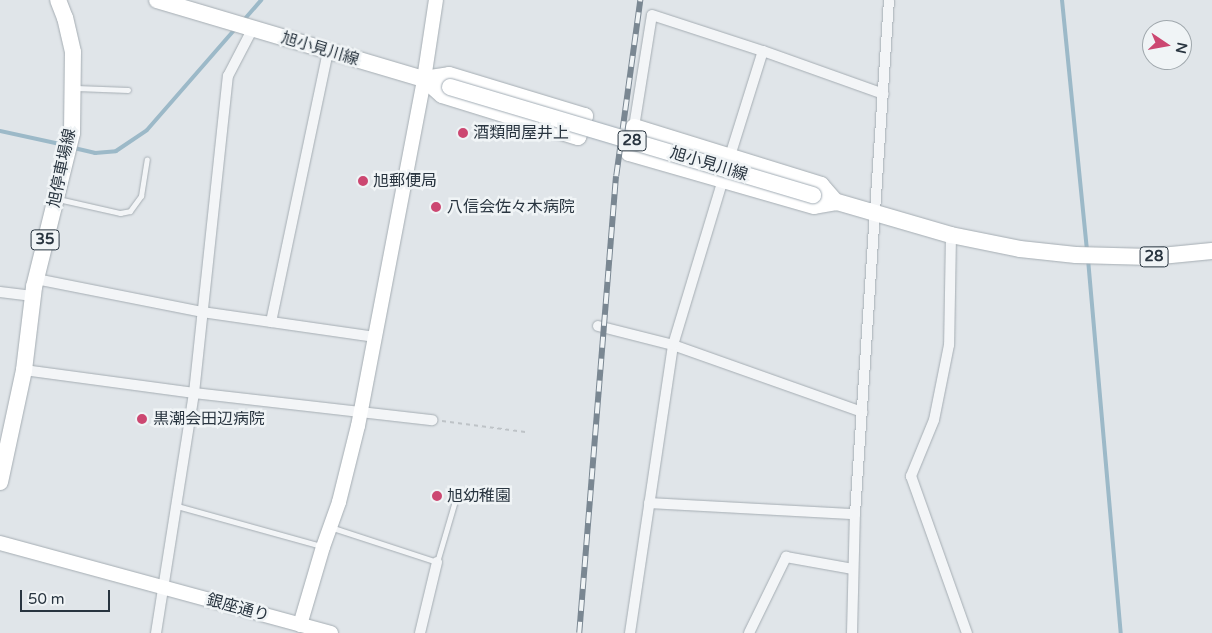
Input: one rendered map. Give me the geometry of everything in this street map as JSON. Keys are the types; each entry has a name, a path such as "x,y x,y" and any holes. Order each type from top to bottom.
{"main road":[{"name":"旭停車場線","path":"0,482 24,370 34,287 72,132 72,52 65,18 58,0"},
{"name":"旭小見川線","path":"163,1 951,235 1020,249 1088,255 1150,257 1212,252"},
{"path":"450,75 585,116 578,137 442,95 424,79 450,75"},
{"path":"634,127 821,185 836,202 814,206 629,153 634,127"}],"street":[{"path":"299,629 346,477 361,412 424,79 436,0"},
{"path":"852,633 854,514 890,0"},
{"path":"634,127 652,15 763,51 884,94"},
{"path":"156,633 194,393 228,76 254,28"},
{"path":"271,322 328,51"},
{"path":"730,156 763,51"},
{"path":"630,633 673,345 723,179"},
{"path":"951,235 949,345 934,420 911,476 967,633"},
{"path":"0,292 34,287 375,337"},
{"path":"598,326 673,345 862,412"},
{"path":"24,370 194,393 436,421"},
{"path":"649,503 854,514"},
{"name":"銀座通り","path":"0,543 164,588 299,629 331,633"},
{"path":"749,633 786,557 853,569"},
{"path":"420,633 437,562"}],"lane":[{"path":"72,88 128,90"},
{"path":"56,198 120,213 130,211 141,196 147,159"},
{"path":"330,527 437,562 457,494"},
{"path":"177,506 323,547"}],"path":[{"path":"436,421 526,432"}],"waterway":[{"path":"243,21 261,0"},
{"path":"1062,0 1087,252"},
{"path":"74,148 95,153 116,151 147,130 236,28"},
{"path":"0,131 65,145"},
{"path":"1088,259 1121,633"}],"railway":[{"path":"579,633 616,176 640,0"}],"place":[{"name":"酒類問屋井上","path":"463,133"},
{"name":"旭郵便局","path":"363,181"},
{"name":"八信会佐々木病院","path":"436,207"},
{"name":"黒潮会田辺病院","path":"142,419"},
{"name":"旭幼稚園","path":"437,496"}]}
